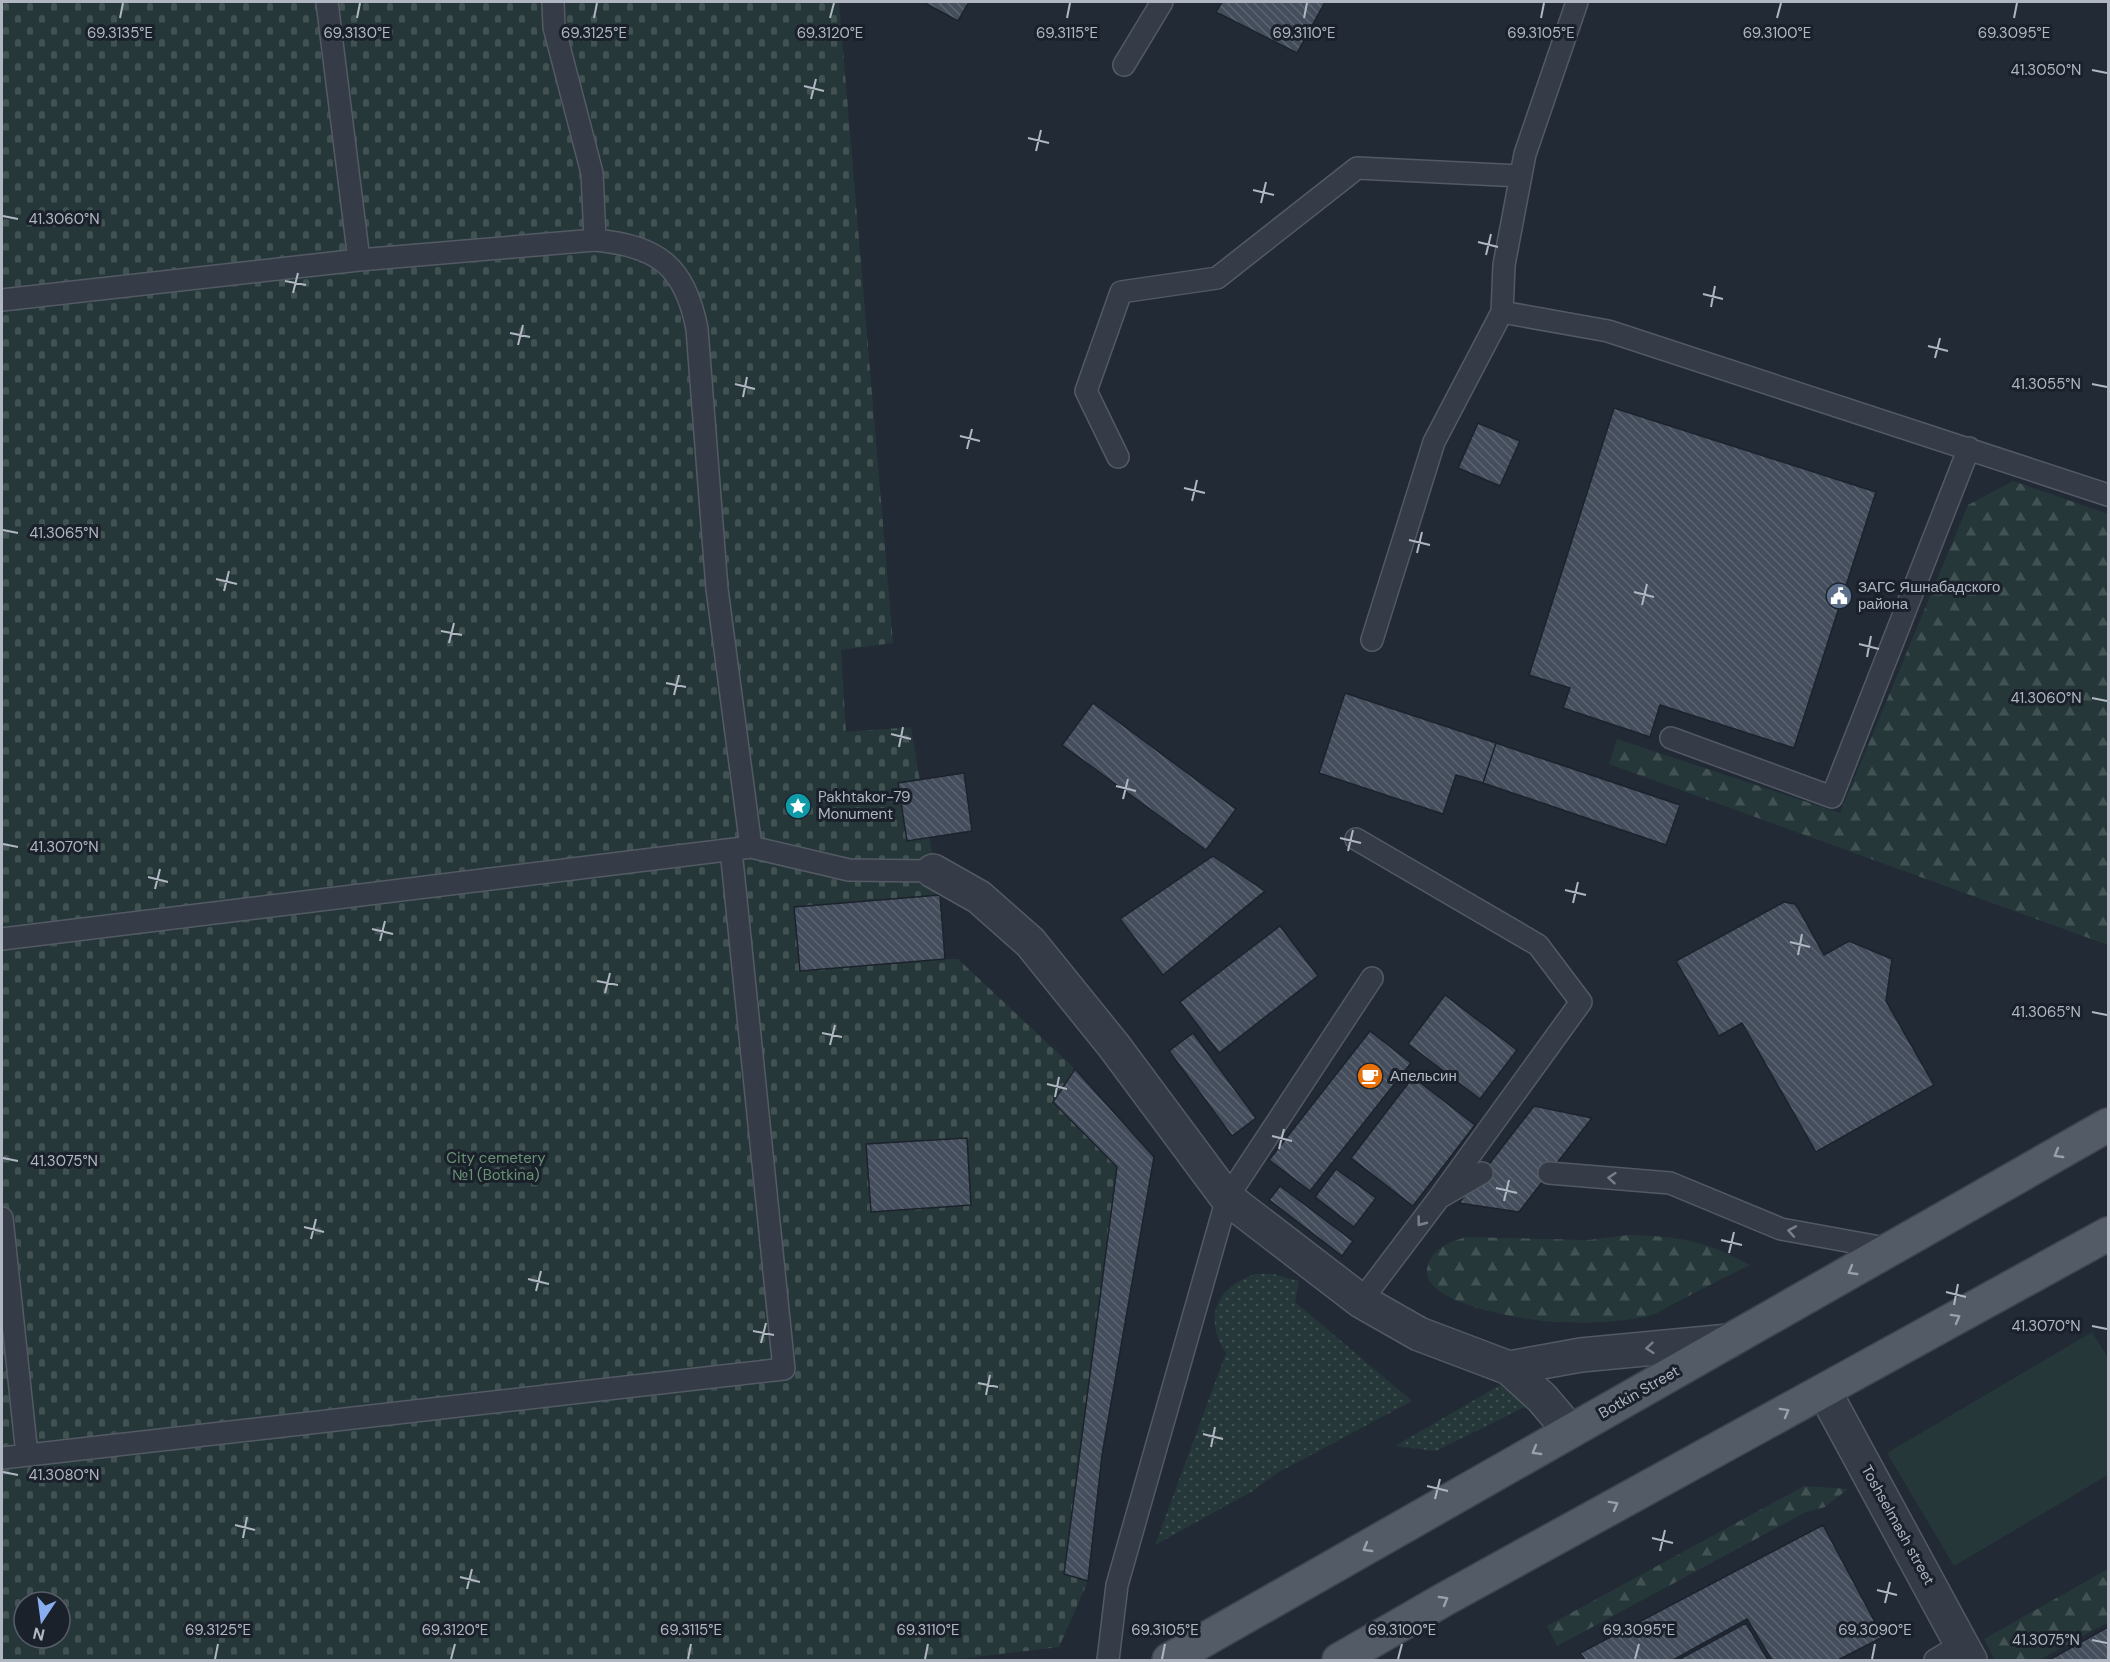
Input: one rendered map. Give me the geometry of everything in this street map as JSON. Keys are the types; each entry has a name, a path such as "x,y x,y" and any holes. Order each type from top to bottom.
{"main road":[{"name":"Botkin Street","path":"1169,1660 2109,1125"},
{"path":"1339,1660 2109,1234"}],"street":[{"path":"933,871 979,897 1004,916 1030,942 1114,1046 1227,1198 1361,1301 1419,1334 1509,1368 1542,1398 1570,1431"},
{"path":"1509,1368 1581,1355 1730,1341"},
{"name":"Toshselmash street","path":"1824,1391 1956,1655"}],"lane":[{"path":"327,2 359,260"},
{"path":"553,2 554,27 592,173 595,240"},
{"path":"1124,65 1162,2"},
{"path":"1372,640 1434,442 1502,312 1504,264 1525,154 1577,2"},
{"path":"1118,457 1086,392 1121,292 1217,278 1357,168 1521,176"},
{"path":"2,300 359,260 595,240 632,246 665,262 679,276 694,310 784,1369 2,1458"},
{"path":"1502,312 1608,331 2109,495"},
{"path":"1671,738 1832,797 1914,594 1969,448"},
{"path":"1356,839 1538,945 1581,1002 1361,1301"},
{"path":"2,939 741,849 849,870 933,871"},
{"path":"1108,1660 1117,1585 1227,1198 1372,978"},
{"path":"1439,1198 1482,1173"},
{"path":"1550,1173 1670,1183 1781,1229 1891,1249"},
{"path":"2,1218 27,1455"}],"green space":[{"name":"City cemetery №1 (Botkina)","path":"2,2 839,2 893,643 841,650 846,732 911,727 935,872 945,959 958,959 1075,1069 1054,1102 1117,1167 1064,1574 1088,1581 1059,1647 950,1660 2,1660"},
{"path":"2013,481 2108,514 2108,945 1609,764 1617,739 1840,813 1968,505"},
{"path":"1629,1235 1692,1241 1719,1250 1750,1265 1652,1315 1599,1322 1553,1322 1499,1313 1455,1300 1438,1290 1428,1279 1428,1265 1434,1254 1449,1243 1466,1237 1589,1240"},
{"path":"1256,1274 1273,1274 1299,1281 1295,1302 1412,1401 1279,1472 1251,1492 1155,1545 1226,1353 1215,1328 1217,1305 1231,1287 1242,1279"},
{"path":"2092,1332 2108,1358 2108,1475 1954,1566 1887,1453"},
{"path":"1500,1385 1527,1406 1436,1451 1395,1446"},
{"path":"1804,1486 1848,1489 1825,1507 1806,1512 1557,1646 1547,1626"},
{"path":"2108,1569 2108,1622 2039,1660 1995,1660 1984,1639"}],"building":[{"path":"923,2 969,2 958,21"},
{"path":"1222,2 1325,2 1297,53 1216,12"},
{"path":"1614,408 1876,492 1794,748 1660,705 1650,737 1563,708 1570,688 1529,675"},
{"path":"1478,423 1520,441 1500,486 1458,468"},
{"path":"1345,693 1496,743 1483,783 1456,775 1443,814 1319,773"},
{"path":"1093,703 1236,809 1206,850 1062,745"},
{"path":"1496,743 1680,805 1666,845 1483,783"},
{"path":"964,773 972,831 907,841 898,783"},
{"path":"1213,856 1265,891 1163,975 1120,919"},
{"path":"940,895 945,959 800,971 794,907"},
{"path":"1784,902 1795,904 1824,955 1849,941 1892,959 1886,1001 1934,1085 1816,1152 1742,1023 1719,1036 1676,961"},
{"path":"1280,926 1318,976 1219,1053 1180,1002"},
{"path":"1445,995 1517,1050 1480,1099 1408,1044"},
{"path":"1370,1031 1411,1063 1310,1191 1269,1160"},
{"path":"1193,1033 1256,1118 1232,1136 1169,1051"},
{"path":"1075,1069 1154,1157 1102,1455 1088,1581 1064,1574 1117,1167 1053,1102"},
{"path":"1413,1077 1475,1125 1413,1206 1351,1158"},
{"path":"1534,1106 1592,1118 1519,1212 1459,1203"},
{"path":"967,1138 971,1205 871,1212 866,1144"},
{"path":"1336,1169 1376,1198 1354,1227 1315,1197"},
{"path":"1280,1186 1353,1241 1342,1256 1269,1200"},
{"path":"1823,1525 1883,1637 1838,1660 1772,1660 1747,1619 1673,1660 1585,1660 1580,1653"},
{"path":"1746,1623 1768,1660 1678,1660"},
{"path":"2108,1627 2108,1660 2049,1660"}],"place":[{"name":"ЗАГС Яшнабадского района","path":"1839,596"},
{"name":"Pakhtakor-79 Monument","path":"798,806"},
{"name":"Апельсин","path":"1370,1076"}]}
